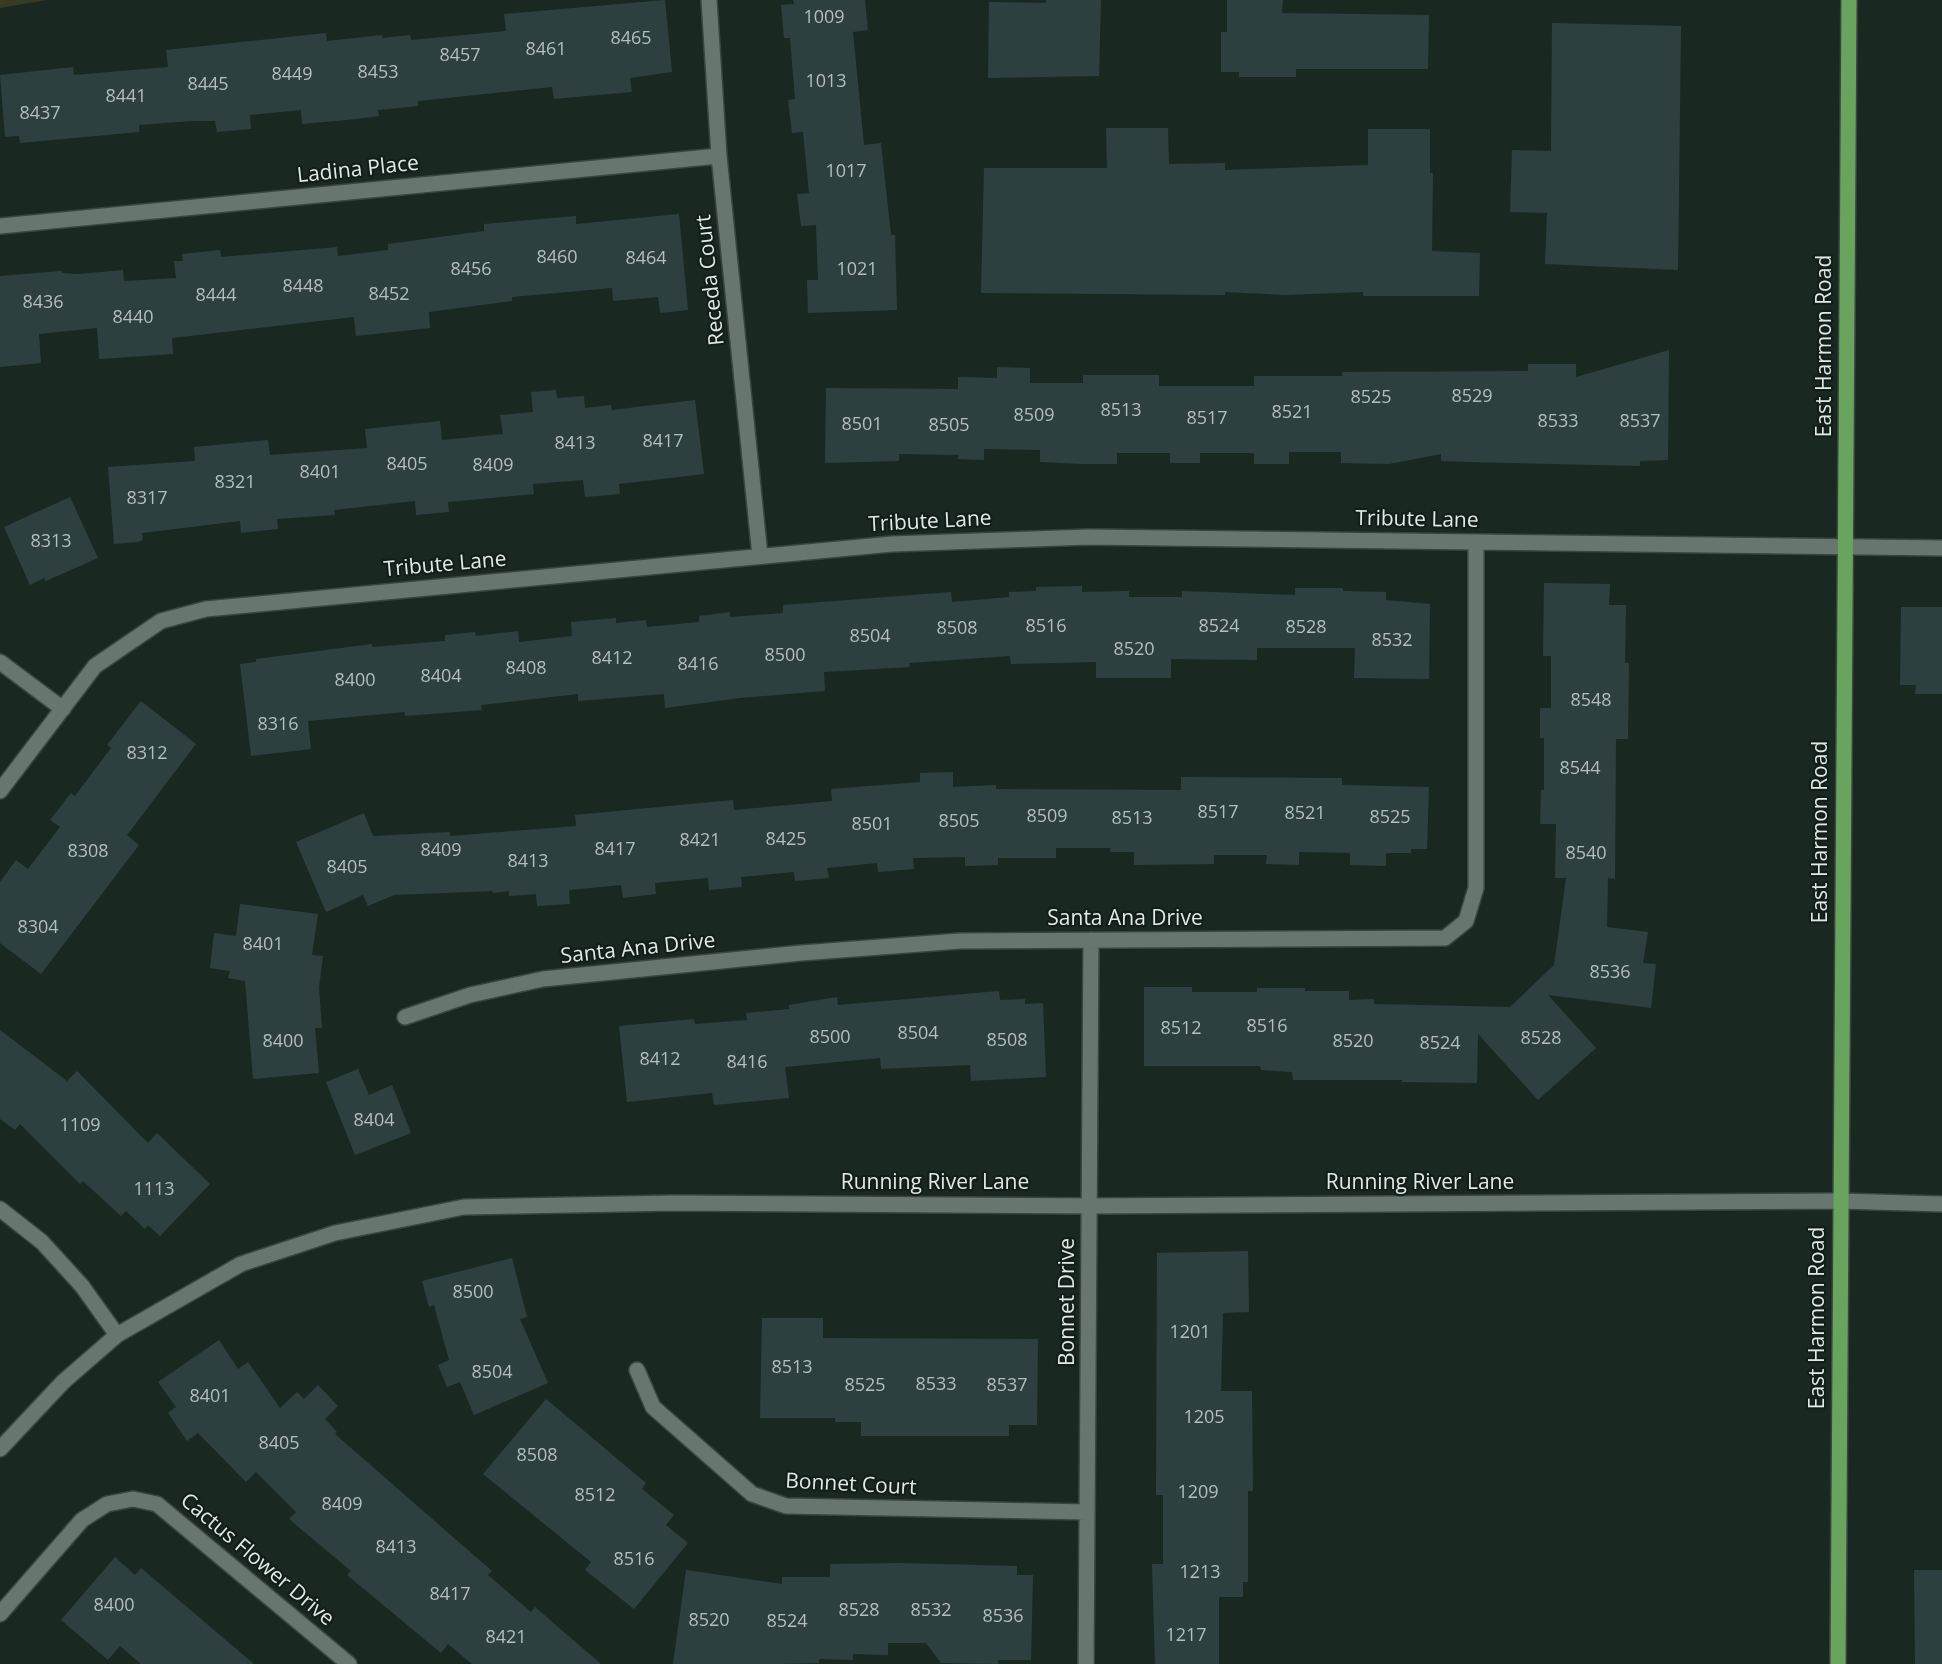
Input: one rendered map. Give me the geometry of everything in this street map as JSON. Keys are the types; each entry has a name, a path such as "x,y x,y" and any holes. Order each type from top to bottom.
{"main road":[{"name":"East Harmon Road","path":"1838,1664 1849,0"}],"street":[{"name":"Receda Court","path":"709,0 719,156 760,556"},
{"name":"Ladina Place","path":"0,226 719,156"},
{"name":"Tribute Lane","path":"0,791 95,666 161,621 206,609 892,544 1089,537 1942,548"},
{"name":"Santa Ana Drive","path":"405,1017 470,995 543,979 789,954 949,942 1445,938 1466,921 1476,888 1476,542"},
{"path":"0,662 63,708"},
{"name":"Bonnet Drive","path":"1086,1664 1091,940"},
{"name":"Running River Lane","path":"0,1449 63,1382 117,1335 241,1264 334,1233 464,1207 674,1203 1090,1206 1840,1201 1942,1204"},
{"path":"0,1209 42,1242 82,1286 117,1335"},
{"name":"Bonnet Court","path":"637,1370 653,1407 752,1494 786,1506 1087,1512"},
{"name":"Cactus Flower Drive","path":"0,1614 82,1520 107,1504 133,1499 157,1504 350,1664"}],"green space":[{"path":"0,0 47,0 0,8"}],"building":[{"path":"665,0 672,72 630,78 632,92 554,99 552,87 418,101 418,106 378,110 379,116 347,120 302,124 301,110 250,115 251,129 217,132 215,121 191,121 139,125 139,132 20,143 19,136 5,137 0,75 73,67 74,75 168,67 166,50 326,33 327,41 382,35 382,38 410,35 411,40 506,31 504,14"},
{"path":"793,0 865,0 868,30 853,32 864,145 881,143 891,235 895,235 897,310 808,313 807,280 818,280 816,225 801,226 797,194 809,193 803,132 792,133 788,100 795,99 790,38 784,38 781,5 794,4"},
{"path":"1046,0 1101,0 1099,76 988,78 989,2 1046,3"},
{"path":"1227,0 1283,0 1282,13 1429,15 1428,69 1296,69 1296,77 1239,77 1239,72 1221,72 1221,32 1227,32"},
{"path":"1552,23 1681,26 1678,270 1545,264 1547,213 1510,212 1512,150 1551,151"},
{"path":"1106,128 1168,128 1169,164 1225,163 1225,170 1368,165 1368,129 1430,129 1430,173 1433,173 1432,251 1480,253 1479,296 1363,296 1363,292 1286,295 1225,292 1225,295 981,293 984,168 1107,168"},
{"path":"679,214 688,310 660,313 658,297 613,301 612,288 512,297 512,301 429,312 430,328 356,336 354,317 172,338 173,354 99,359 97,328 39,334 41,363 0,367 0,276 62,271 62,273 78,274 123,270 124,281 176,278 174,261 183,261 182,254 220,250 221,257 337,247 338,256 388,250 388,244 484,231 484,224 576,216 576,224"},
{"path":"1669,350 1668,460 1640,461 1640,466 1441,461 1441,454 1389,464 1341,463 1341,452 1289,452 1289,464 1254,464 1254,453 1200,453 1200,463 1170,463 1170,453 1117,453 1117,464 1083,464 1040,462 1040,450 984,449 984,460 958,459 959,455 899,454 899,461 825,463 826,388 958,389 958,377 997,378 997,367 1030,368 1030,383 1083,383 1083,375 1159,375 1159,386 1254,386 1254,376 1342,376 1342,372 1528,371 1528,364 1576,364 1576,377"},
{"path":"556,390 557,398 584,396 585,408 611,405 612,410 695,400 704,474 619,484 620,494 585,497 583,480 533,484 534,494 448,502 449,512 416,515 415,501 334,510 335,515 277,519 278,529 241,533 240,521 142,533 143,540 138,542 114,544 108,467 195,461 194,447 268,440 270,455 367,448 365,429 440,421 442,440 503,434 500,415 533,412 531,392"},
{"path":"70,497 98,558 46,581 44,578 30,585 4,527"},
{"path":"1544,583 1610,584 1609,605 1626,605 1625,663 1629,663 1628,739 1616,739 1615,879 1608,878 1607,927 1648,932 1643,963 1656,964 1651,1008 1548,995 1596,1048 1538,1100 1478,1034 1477,1083 1293,1080 1292,1072 1261,1070 1260,1066 1144,1066 1144,987 1192,987 1192,992 1257,992 1257,988 1305,988 1305,991 1349,991 1349,1000 1374,999 1374,1004 1510,1007 1554,965 1566,878 1555,878 1556,824 1540,824 1541,790 1544,790 1544,738 1540,738 1540,708 1551,708 1551,656 1543,656"},
{"path":"1082,586 1082,592 1129,591 1129,597 1182,597 1182,591 1295,595 1295,588 1343,588 1343,591 1386,592 1386,600 1430,604 1429,679 1354,678 1355,648 1257,648 1257,660 1171,659 1171,678 1096,678 1096,662 1011,664 1010,656 909,663 910,667 824,672 825,691 740,698 665,708 664,694 578,701 578,694 481,705 482,710 405,716 405,712 308,721 311,749 251,756 240,664 256,662 256,659 372,644 372,647 445,641 445,635 475,632 476,636 518,631 519,642 572,636 571,622 616,618 616,623 646,620 647,627 699,622 699,616 730,612 730,617 783,613 783,605 951,592 952,602 1009,597 1009,592 1036,591 1036,587"},
{"path":"1901,607 1942,607 1942,694 1915,694 1916,685 1900,685"},
{"path":"141,701 196,744 127,835 139,845 41,974 0,943 0,882 16,860 28,869 60,827 50,820 71,793 75,796 111,748 107,745"},
{"path":"953,772 953,787 996,785 996,789 1181,790 1181,777 1342,778 1342,785 1429,787 1427,849 1411,849 1411,853 1386,853 1386,866 1350,865 1350,853 1299,852 1299,865 1266,864 1267,855 1214,855 1214,864 1134,865 1134,852 1110,852 1110,848 1056,848 1056,858 998,858 998,865 965,866 965,857 913,858 914,869 878,872 877,863 827,868 829,878 795,881 794,872 741,877 742,887 709,890 708,878 655,883 656,894 623,898 621,885 569,890 570,904 537,906 536,894 509,896 509,891 493,893 492,891 394,895 368,906 363,895 326,912 296,842 364,813 373,836 450,832 450,836 576,826 575,815 733,800 734,810 832,801 831,789 920,782 920,773"},
{"path":"240,904 318,914 312,955 323,956 319,988 322,1028 315,1028 319,1073 253,1079 245,981 228,978 230,971 210,968 214,933 236,936"},
{"path":"999,991 1000,1000 1025,999 1025,1004 1043,1003 1046,1077 971,1081 970,1065 881,1069 880,1058 785,1067 789,1098 714,1105 712,1093 627,1102 619,1026 694,1019 695,1024 747,1020 746,1013 789,1009 789,1005 837,997 838,1005"},
{"path":"0,1030 67,1081 77,1071 148,1143 157,1133 210,1184 160,1236 148,1225 145,1229 126,1211 121,1216 83,1181 80,1184 20,1124 15,1130 0,1119"},
{"path":"358,1069 369,1095 392,1085 411,1133 355,1155 326,1082"},
{"path":"1248,1251 1249,1312 1223,1313 1221,1391 1252,1391 1253,1491 1248,1491 1248,1582 1243,1582 1243,1597 1219,1597 1219,1664 1155,1664 1152,1564 1163,1564 1163,1495 1156,1495 1157,1253"},
{"path":"512,1258 527,1317 520,1319 548,1383 474,1415 460,1382 447,1387 438,1365 449,1360 434,1305 429,1307 422,1281"},
{"path":"762,1318 823,1318 823,1338 1038,1339 1037,1425 1009,1425 1009,1436 861,1436 861,1422 835,1422 835,1418 760,1418"},
{"path":"219,1340 238,1369 248,1362 280,1408 297,1392 304,1399 318,1385 338,1406 325,1419 337,1432 335,1434 492,1571 488,1575 531,1612 535,1607 601,1664 472,1664 448,1644 441,1653 347,1575 351,1571 289,1519 296,1512 256,1472 246,1482 198,1433 187,1441 168,1413 176,1407 158,1382"},
{"path":"546,1399 646,1483 642,1489 674,1515 666,1525 688,1543 634,1609 585,1570 591,1562 483,1474"},
{"path":"115,1557 135,1575 141,1568 254,1664 141,1664 120,1646 108,1660 61,1620"},
{"path":"830,1564 1017,1566 1017,1575 1033,1575 1031,1660 998,1660 998,1664 941,1663 926,1643 888,1643 888,1655 853,1654 853,1660 819,1659 819,1663 781,1664 673,1664 686,1570 782,1584 782,1577 830,1577"},
{"path":"1914,1570 1942,1570 1942,1664 1915,1664"}]}
